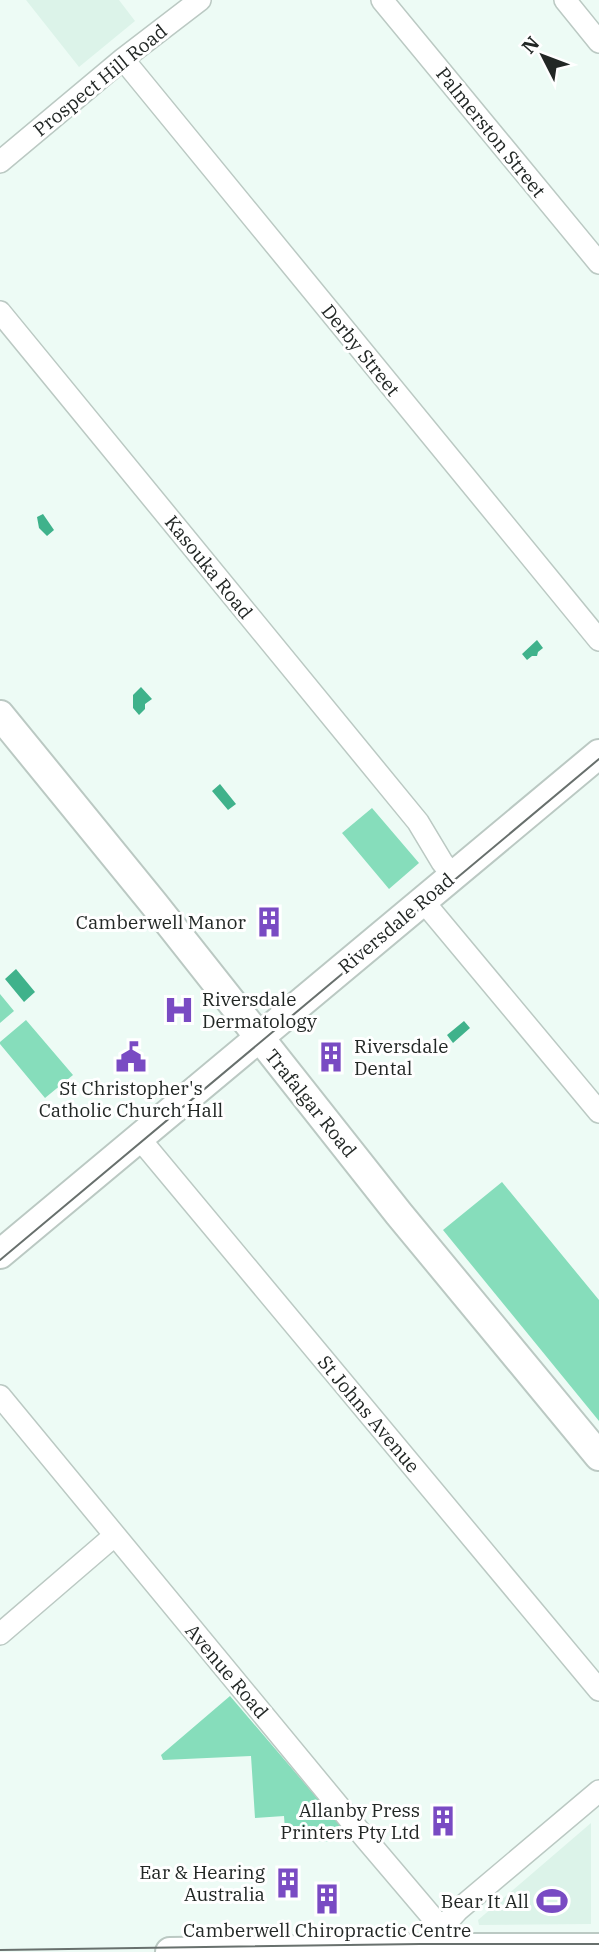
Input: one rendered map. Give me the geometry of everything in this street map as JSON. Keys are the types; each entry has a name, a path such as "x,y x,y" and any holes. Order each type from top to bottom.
{"main road":[{"name":"Trafalgar Road","path":"0,715 154,904 407,1224 599,1456"},
{"name":"Riversdale Road","path":"0,1254 599,754"},
{"path":"170,1952 414,1951 444,1940 472,1950 599,1948"}],"street":[{"name":"Prospect Hill Road","path":"0,162 123,59 200,0"},
{"name":"Palmerston Street","path":"382,0 599,263"},
{"path":"565,0 599,42"},
{"name":"Derby Street","path":"123,59 599,640"},
{"name":"Kasouka Road","path":"0,312 418,822 442,862 458,871"},
{"path":"423,901 599,1112"},
{"name":"St Johns Avenue","path":"139,1138 599,1690"},
{"name":"Avenue Road","path":"0,1396 431,1918 444,1940"},
{"path":"0,1634 114,1536"},
{"path":"444,1940 449,1920 458,1910 599,1791"}],"shaded area":[{"path":"26,0 119,0 135,21 79,67"},
{"path":"43,514 54,530 47,536 39,528 37,517"},
{"path":"537,640 543,648 537,656 527,660 522,654"},
{"path":"141,687 152,699 145,704 145,709 139,715 133,708 133,695"},
{"path":"220,784 236,804 228,810 212,791"},
{"path":"372,808 419,863 389,889 342,833"},
{"path":"16,969 35,992 24,1002 5,979"},
{"path":"0,994 14,1011 0,1023"},
{"path":"26,1020 73,1075 45,1098 0,1044"},
{"path":"464,1021 470,1028 453,1043 447,1035"},
{"path":"502,1182 599,1300 599,1421 443,1230"},
{"path":"230,1696 353,1840 312,1842 311,1829 285,1830 284,1816 255,1818 251,1756 163,1760 161,1755"},
{"path":"591,1823 591,1924 479,1925 478,1920"}],"tram line":[{"path":"0,1260 599,759"},
{"path":"0,1950 599,1944"}],"place":[{"name":"Camberwell Manor","path":"269,922"},
{"name":"Riversdale Dermatology","path":"179,1010"},
{"name":"St Christopher's Catholic Church Hall","path":"131,1057"},
{"name":"Riversdale Dental","path":"331,1057"},
{"name":"Allanby Press Printers Pty Ltd","path":"443,1821"},
{"name":"Ear & Hearing Australia","path":"288,1883"},
{"name":"Camberwell Chiropractic Centre","path":"327,1899"},
{"name":"Bear It All","path":"552,1901"}]}
